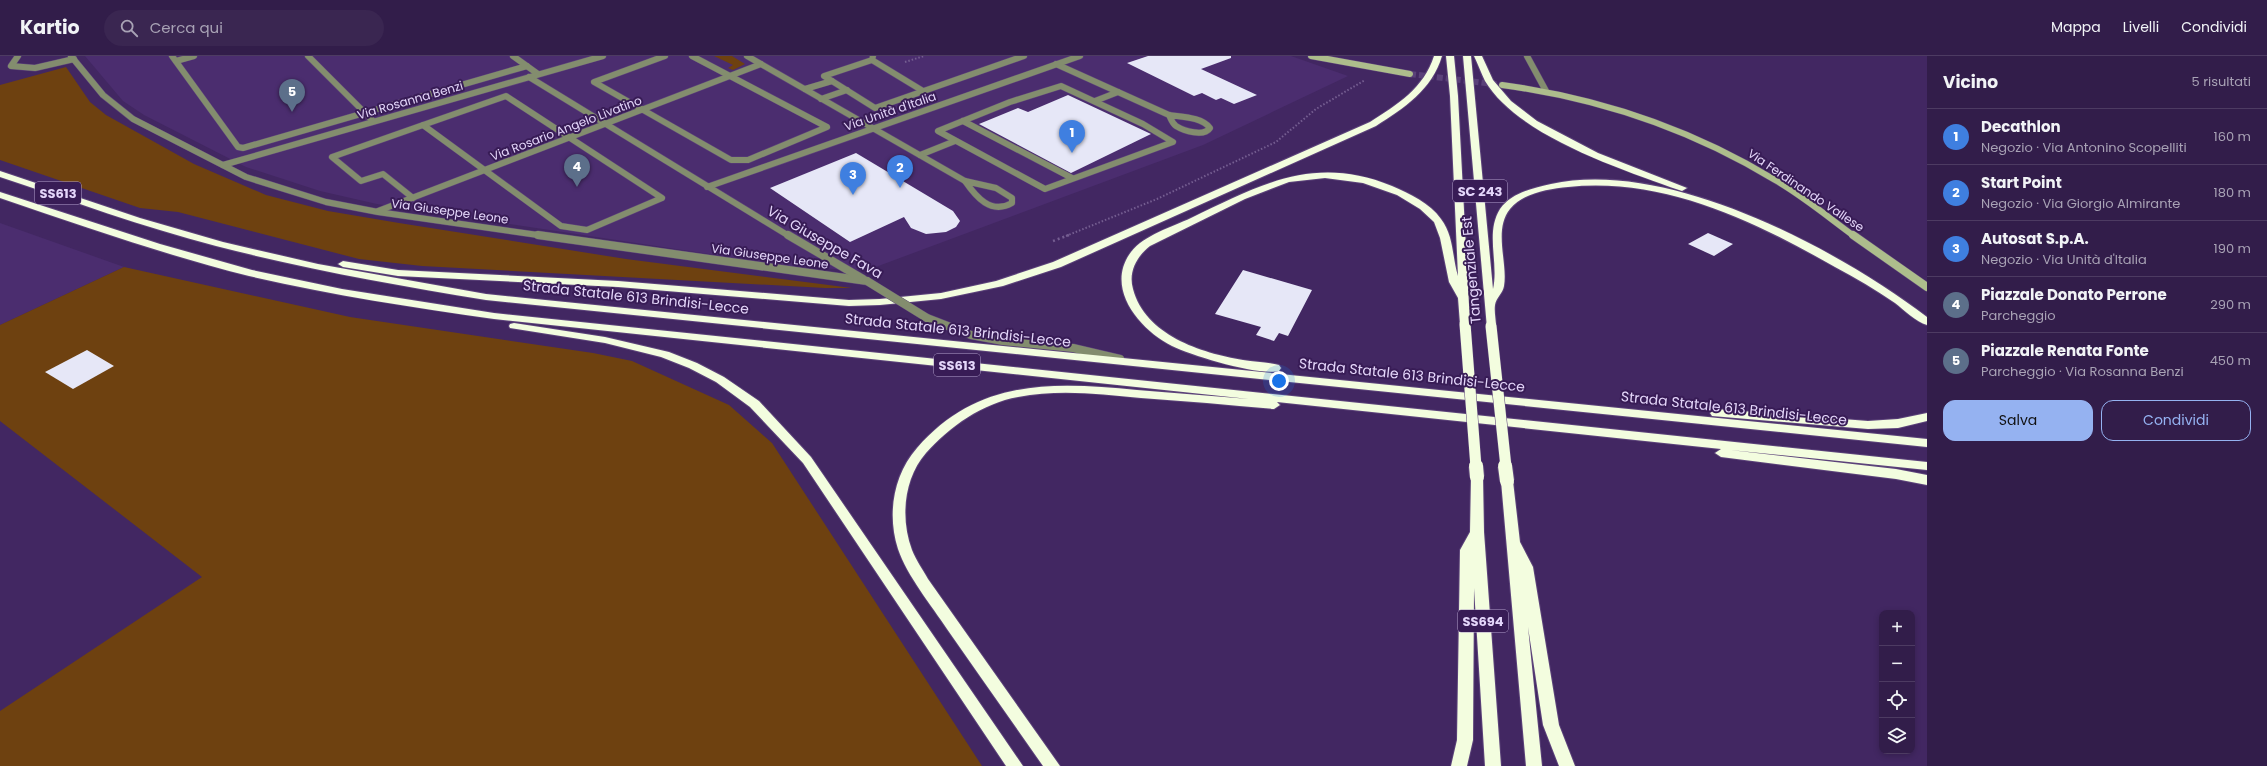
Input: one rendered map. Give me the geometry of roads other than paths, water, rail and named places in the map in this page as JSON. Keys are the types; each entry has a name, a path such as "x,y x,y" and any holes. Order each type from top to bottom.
{"highway":[{"path":"142,222 166,224 248,245 352,266 398,273 618,284 849,303 887,303 931,298 972,291 1047,270 1137,232 1343,139 1373,124 1413,95 1433,70 1438,56"},
{"name":"Tangenziale Est","path":"1450,56 1454,96 1463,297 1478,477"},
{"name":"Tangenziale Est","path":"1467,56 1472,96 1491,326 1507,481"},
{"path":"1478,56 1481,68 1487,78 1509,104 1550,131 1608,160 1731,206 1776,226 1856,267 1927,311"},
{"name":"Strada Statale 613 Brindisi-Lecce","path":"0,174 142,222 268,256 369,278 486,297 1927,443"},
{"path":"1418,391 1383,381 1252,366 1220,360 1187,349 1148,322 1130,302 1125,284 1128,267 1136,253 1150,243 1270,184 1311,176 1339,176 1365,181 1391,190 1415,201 1432,215 1442,227 1446,239 1455,288 1463,297"},
{"path":"1490,302 1499,288 1498,226 1501,213 1512,202 1528,194 1569,183 1620,183 1651,187 1682,194 1747,218 1821,255 1870,283 1927,322"},
{"name":"SS613","path":"0,195 154,247 251,273 366,298 510,318 1927,466"},
{"path":"366,298 391,308 621,342 683,361 717,378 746,397 773,421 807,460 1015,766"},
{"path":"1052,766 923,583 905,550 899,520 901,488 913,460 933,437 955,420 985,403 1015,393 1048,389 1085,389 1320,410 1358,406"},
{"path":"1588,408 1660,408 1841,424 1881,425 1916,421 1927,417"},
{"path":"1608,433 1644,443 1896,474 1927,480"},
{"name":"SS694","path":"1478,477 1477,532 1493,766"},
{"name":"SS694","path":"1507,481 1534,766"},
{"path":"1459,766 1465,740 1467,550 1477,532"},
{"path":"1512,537 1526,567 1551,725 1566,766"}],"street":[{"path":"18,56 11,66 20,69 35,69 72,58"},
{"path":"174,58 194,56"},
{"path":"308,56 373,121"},
{"path":"514,56 538,74"},
{"name":"Via Rosanna Benzi","path":"222,165 603,56"},
{"path":"665,56 594,82 727,159 737,161 748,160 827,127 692,56"},
{"path":"747,56 965,181 994,187 1009,195 1012,198 1012,203 1002,208 994,207 975,195 965,181"},
{"path":"923,91 872,58 824,76 875,108 1024,56"},
{"name":"Via Unità d'Italia","path":"707,187 1080,56"},
{"path":"1311,56 1410,74"},
{"path":"1527,56 1546,91"},
{"name":"Via Giuseppe Leone","path":"72,58 103,95 133,119 246,177 326,202 378,212 867,281"},
{"path":"174,58 239,148 366,114 527,66"},
{"name":"Via Rosario Angelo Livatino","path":"378,212 761,64"},
{"path":"1056,64 1169,115 1191,118 1207,124 1210,128 1208,131 1202,133 1187,131 1172,123 1169,115"},
{"name":"Via Giuseppe Fava","path":"529,77 707,187 927,318 971,336 1073,348 1134,363"},
{"path":"805,89 832,80"},
{"name":"Via Ferdinando Vallese","path":"1502,85 1546,91 1622,110 1705,141 1743,160 1776,180 1927,287"},
{"path":"1061,86 1096,101 1143,124 1173,142 1045,189 938,131 1010,102 1061,86"},
{"path":"822,99 847,90"},
{"path":"1096,101 1118,92"},
{"path":"413,198 383,174 361,181 332,157 506,96 662,198 587,230 561,226 483,171 423,126"},
{"path":"963,121 1072,178"},
{"path":"920,155 956,141"}],"tunnel":[{"path":"1410,74 1502,85"}],"place":[{"name":"Piazzale Renata Fonte","path":"292,112"},
{"name":"Decathlon","path":"1072,153"},
{"name":"Piazzale Donato Perrone","path":"577,187"},
{"name":"Start Point","path":"900,188"},
{"name":"Autosat S.p.A.","path":"853,195"}]}
